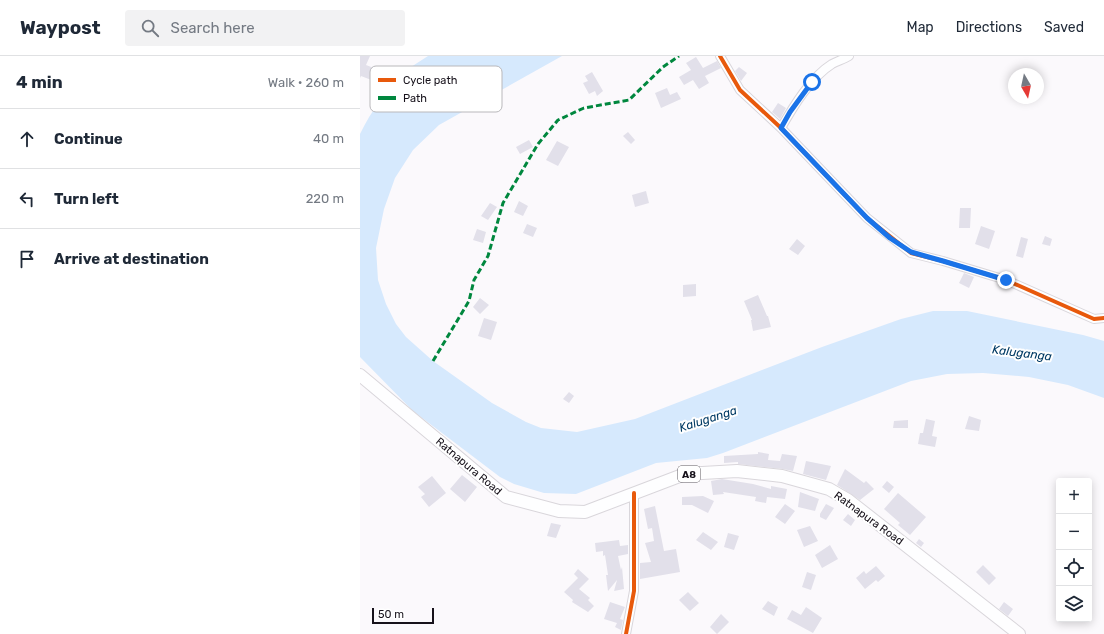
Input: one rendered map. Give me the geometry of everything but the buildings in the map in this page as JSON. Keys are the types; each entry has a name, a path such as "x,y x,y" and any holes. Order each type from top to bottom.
{"highway":[{"name":"Ratnapura Road","path":"360,375 506,497 559,511 585,512 685,474 737,470 782,476 829,489 848,500 1019,634"}],"street":[{"path":"720,56 740,90 781,128 867,218 890,238 911,252 1006,280 1094,319 1104,318"},
{"path":"781,128 790,112 812,82 831,65 849,56"},
{"path":"626,634 634,590 634,493"}],"water":[{"path":"428,56 562,56 502,90 502,66 412,66"},
{"name":"Kaluganga","path":"372,112 462,112 439,125 413,150 395,178 384,209 376,248 378,280 386,304 396,324 406,337 433,361 492,403 526,422 541,428 577,432 635,419 822,347 901,319 933,311 967,311 1083,335 1104,341 1104,398 1068,385 1029,377 983,373 947,374 911,381 723,453 707,458 656,463 576,494 544,493 514,484 500,477 413,411 360,357 360,134"}],"marked path":[{"path":"433,361 469,301 474,280 488,256 503,203 538,144 558,120 584,108 629,100 663,67 679,56"}],"cycle path":[{"path":"720,56 740,90 781,128 867,218 911,253 1006,280 1094,319 1104,318"},
{"path":"626,634 634,591 634,493"}],"route":[{"path":"812,82 790,112 781,128 867,218 890,238 911,252 1006,280"}]}
